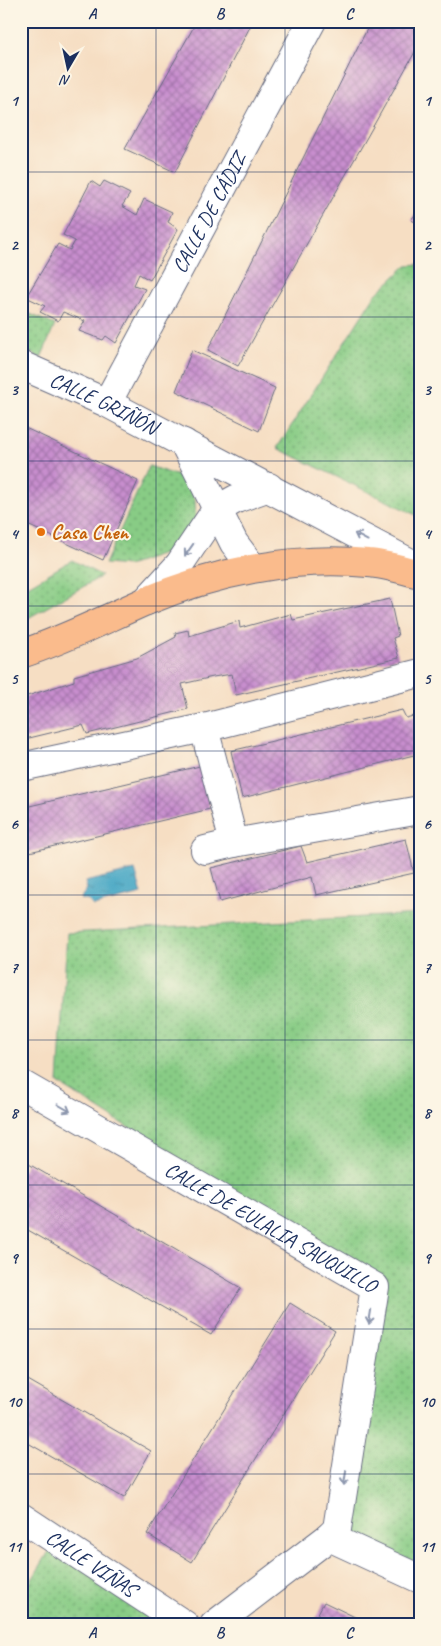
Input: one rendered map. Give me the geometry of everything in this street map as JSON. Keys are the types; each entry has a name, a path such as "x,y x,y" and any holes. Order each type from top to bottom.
{"main road":[{"path":"21,654 53,644 146,601 211,579 253,568 324,561 369,563 420,574"}],"street":[{"name":"CALLE DE CÁDIZ","path":"107,403 312,21"},
{"name":"CALLE GRIÑÓN","path":"21,365 107,403 420,568"},
{"path":"184,443 234,543 253,568"},
{"path":"146,601 179,566 216,510 269,487"},
{"path":"21,663 53,644"},
{"path":"21,767 204,728 420,673"},
{"path":"204,728 234,844"},
{"path":"205,850 420,810"},
{"name":"CALLE DE EULALIA SAUQUILLO","path":"21,1084 375,1286 336,1529 329,1537"},
{"name":"CALLE VIÑAS","path":"21,1517 185,1625"},
{"path":"214,1625 329,1537 420,1579"}],"green space":[{"path":"420,264 420,517 277,448 375,295 407,265"},
{"path":"21,310 55,325 41,358 21,349"},
{"path":"149,466 184,478 195,500 196,521 175,550 128,566 105,564"},
{"path":"72,560 102,576 21,622 21,590"},
{"path":"420,914 420,1565 345,1536 386,1291 58,1083 67,933"},
{"path":"51,1548 178,1625 21,1625 21,1598"}],"water":[{"path":"135,870 142,894 93,906 89,901 80,899 87,889 85,882"}],"building":[{"path":"197,21 253,21 175,172 125,149"},
{"path":"371,21 405,21 420,28 420,43 238,366 208,350"},
{"path":"91,181 100,187 104,181 130,194 122,206 137,215 144,199 172,212 168,222 178,229 150,280 139,274 134,285 145,289 116,343 106,336 103,340 79,331 85,321 63,312 58,321 40,312 45,306 26,297 58,244 70,250 75,241 63,235"},
{"path":"420,208 420,224 411,220"},
{"path":"192,350 275,388 259,431 176,391"},
{"path":"21,426 138,481 103,560 21,522"},
{"path":"390,599 398,636 393,638 399,658 236,695 232,674 213,677 182,684 188,709 87,734 83,725 21,740 21,698 74,681 74,676 137,658 176,637 175,633 188,630 189,636 239,621 240,628 291,614 293,620"},
{"path":"402,710 406,718 420,714 420,762 416,763 414,755 242,798 231,751"},
{"path":"200,766 210,809 21,854 21,808"},
{"path":"406,839 414,873 316,895 312,877 220,902 211,868 301,846 307,862"},
{"path":"27,1163 241,1288 211,1335 21,1226 21,1170 23,1171"},
{"path":"290,1303 335,1331 192,1562 147,1534"},
{"path":"21,1376 151,1451 124,1498 21,1439"},
{"path":"324,1602 359,1619 356,1625 312,1625"}],"place":[{"name":"Casa Chen","path":"41,532"}]}
